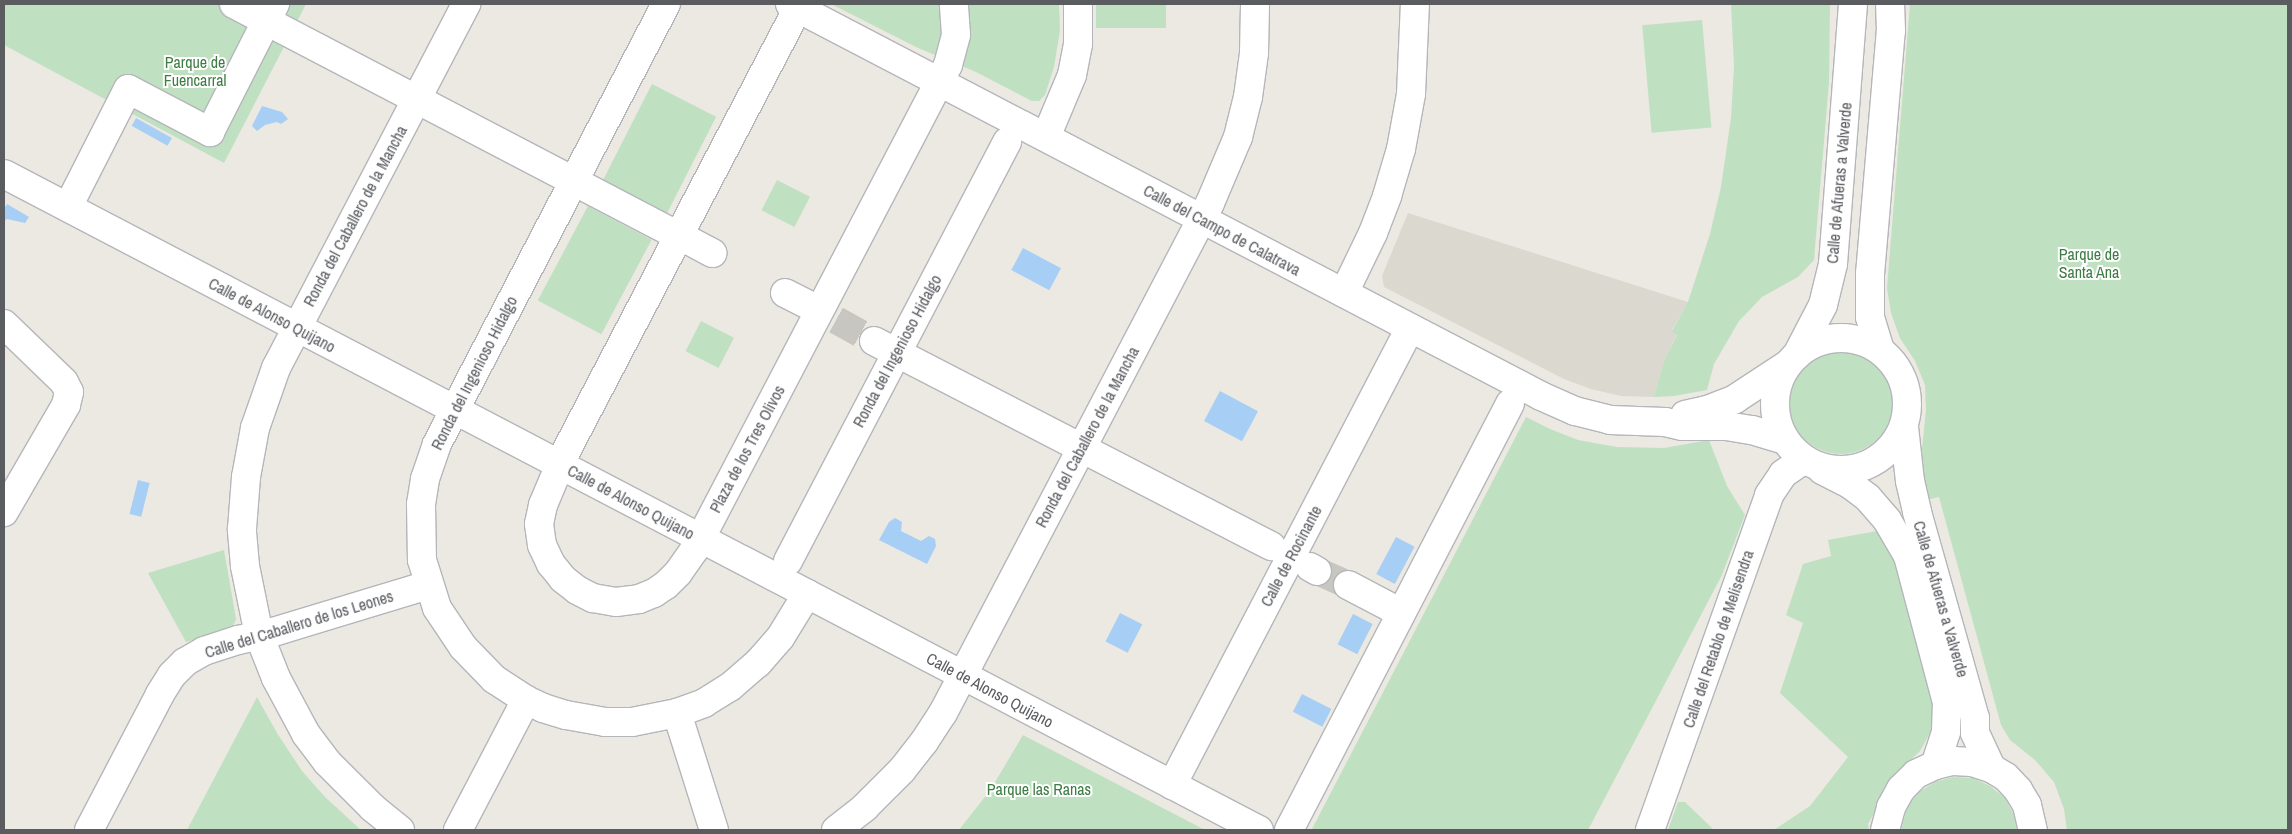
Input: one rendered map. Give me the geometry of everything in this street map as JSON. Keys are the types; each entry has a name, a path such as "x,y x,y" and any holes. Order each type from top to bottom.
{"street":[{"path":"234,4 271,12 416,99 712,253"},
{"name":"Ronda del Caballero de la Mancha","path":"400,830 350,787 306,734 276,678 259,635 245,566 242,529 246,477 255,428 264,398 296,328 466,4"},
{"name":"Ronda del Ingenioso Hidalgo","path":"666,4 454,410 430,460 421,504 422,560 436,608 477,664 494,679 526,700 566,715 605,722 640,720 677,713 704,703 730,687 758,663 780,638 807,594"},
{"name":"Plaza de los Tres Olivos","path":"796,5 559,465 543,506 539,524 542,545 551,564 563,579 577,590 593,598 616,602 639,599 654,593 666,585 678,572 700,539 940,82 948,65 956,35 954,4"},
{"path":"1046,137 1072,75 1078,44 1078,4"},
{"name":"Ronda del Caballero de la Mancha","path":"836,830 865,807 902,770 924,742 962,676 1202,219 1238,137 1248,97 1254,53 1255,4"},
{"path":"1344,293 1373,232 1387,196 1401,149 1411,94 1415,4"},
{"name":"Calle de Afueras a Valverde","path":"1792,360 1823,305 1833,264 1852,4"},
{"path":"1880,350 1859,341 1828,339 1810,344 1792,360 1779,380 1775,398 1775,415 1800,455 1830,470 1849,470 1867,465 1894,445 1904,427 1908,406 1906,388 1899,372 1880,350 1870,317 1870,274 1891,31 1890,4"},
{"name":"Calle del Campo de Calatrava","path":"796,5 1529,390 1576,411 1610,420 1665,422 1683,426 1726,426 1752,430 1800,455"},
{"path":"74,195 128,89 210,132 271,12"},
{"name":"Ronda del Ingenioso Hidalgo","path":"788,561 885,347 1007,142"},
{"name":"Calle de Alonso Quijano","path":"4,174 1259,830"},
{"path":"785,293 825,314"},
{"path":"4,324 64,382 69,392 66,405 4,512"},
{"name":"Calle de Rocinante","path":"1172,785 1410,328"},
{"path":"885,347 1271,546"},
{"name":"Calle del Campo de Calatrava","path":"1665,422 1673,417 1707,410 1735,400 1792,360"},
{"path":"1289,830 1510,404"},
{"name":"Calle de Afueras a Valverde","path":"1904,427 1910,481 1917,512 1975,718 1975,734 1991,768"},
{"name":"Calle de Afueras a Valverde","path":"1800,455 1851,485 1868,498 1887,520 1908,556 1947,703 1946,732 1934,765"},
{"name":"Calle del Retablo de Melisendra","path":"1650,830 1769,495 1783,474 1800,455"},
{"name":"Calle del Caballero de los Leones","path":"89,830 172,675 185,662 204,651 428,585"},
{"path":"1348,585 1401,613"},
{"path":"458,830 526,700"},
{"path":"677,713 714,830"},
{"path":"1975,718 1993,745 2031,778 2045,800 2052,830"},
{"path":"1886,830 1890,807 1901,789 1916,774 1934,765 1953,761 1972,762 1991,768 2006,777 2018,790 2027,805 2033,830"}],"shaded area":[{"path":"1408,213 1688,302 1672,330 1677,334 1664,361 1654,397 1621,396 1591,389 1564,379 1384,287 1382,276"}],"green space":[{"name":"Parque de Fuencarral","path":"4,4 306,4 224,163 4,45"},
{"path":"831,4 1059,4 1060,30 1054,67 1045,95 1039,101 1032,101 976,72 918,48"},
{"path":"1096,4 1166,4 1166,28 1096,28"},
{"path":"1731,4 1830,4 1829,82 1814,260 1798,277 1762,297 1739,321 1714,364 1707,390 1674,396 1654,397 1664,361 1677,335 1672,331 1688,302 1710,234 1721,187 1731,118 1734,66"},
{"name":"Parque de Santa Ana","path":"1910,4 2288,4 2288,830 2067,830 2064,809 2054,782 2035,760 2010,740 2001,725 1939,497 1926,500 1920,469 1926,410 1925,385 1915,361 1900,338 1891,313 1887,288"},
{"path":"1702,20 1711,128 1652,133 1642,25"},
{"path":"652,84 716,117 667,213 603,180"},
{"path":"777,180 810,197 795,227 762,210"},
{"path":"588,206 652,240 601,334 538,300"},
{"path":"701,321 734,338 719,368 686,351"},
{"path":"1841,350 1861,354 1870,358 1878,365 1885,373 1889,382 1893,402 1889,422 1885,431 1878,439 1870,446 1861,450 1841,454 1821,450 1812,446 1804,439 1797,431 1793,422 1789,402 1793,382 1797,373 1804,365 1812,358 1821,354"},
{"path":"1526,417 1578,440 1617,447 1664,448 1709,440 1727,486 1745,515 1721,577 1588,830 1312,829"},
{"path":"1877,531 1888,547 1900,571 1935,702 1931,731 1920,751 1897,773 1868,824 1869,830 1774,830 1810,806 1848,757 1780,693 1803,623 1786,615 1803,564 1831,556 1828,540"},
{"path":"224,550 236,619 232,628 186,642 148,573"},
{"path":"257,697 277,733 302,771 325,797 361,830 187,830"},
{"name":"Parque las Ranas","path":"1023,735 1205,830 959,830 991,789"},
{"path":"1953,777 1973,778 1990,786 2005,798 2014,815 2017,830 1901,830 1907,807 1919,792 1935,782"},
{"path":"1678,802 1685,802 1714,830 1668,830"}],"water":[{"path":"262,106 282,112 288,119 281,124 277,122 265,125 257,131 252,126"},
{"path":"136,118 172,138 167,146 132,126"},
{"path":"7,204 29,217 25,223 7,219 4,221 4,209"},
{"path":"1023,248 1061,268 1049,290 1011,270"},
{"path":"1220,391 1258,411 1242,441 1204,421"},
{"path":"138,480 150,483 141,517 130,514"},
{"path":"895,518 902,522 901,531 921,541 929,536 935,539 936,546 927,564 879,540 889,522"},
{"path":"1396,537 1415,547 1395,584 1376,574"},
{"path":"1120,613 1142,624 1128,653 1105,642"},
{"path":"1353,614 1373,624 1357,654 1338,644"},
{"path":"1302,694 1331,709 1322,727 1293,712"}],"tunnel":[{"path":"836,320 874,341"},
{"path":"1317,571 1348,585"}]}
